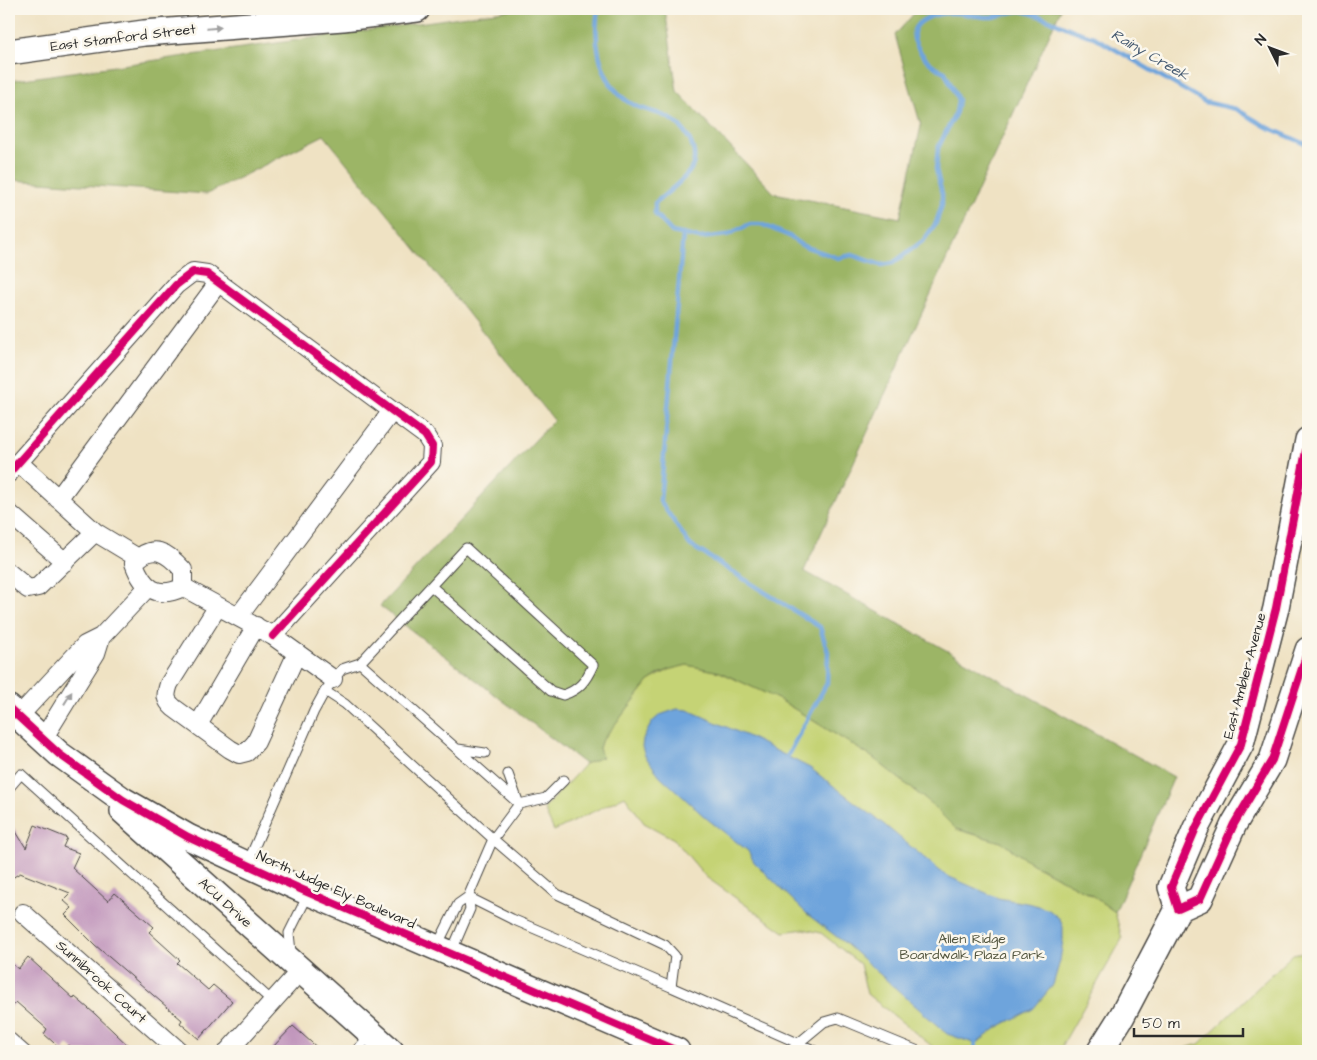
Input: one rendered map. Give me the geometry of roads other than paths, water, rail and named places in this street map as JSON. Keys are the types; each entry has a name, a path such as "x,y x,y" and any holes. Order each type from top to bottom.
{"main road":[{"name":"East Stamford Street","path":"9,52 144,34 343,18 418,9"},
{"name":"East Ambler Avenue","path":"1178,909 1171,888 1196,828 1241,744 1276,608 1308,440"},
{"path":"1100,1051 1122,1016 1178,909 1200,899 1234,824 1272,760 1308,650"},
{"name":"North Judge Ely Boulevard","path":"13,712 51,747 123,800 188,837 444,951 678,1051"},
{"name":"ACU Drive","path":"51,747 300,971 364,1042 391,1051"}],"street":[{"path":"138,558 95,532 58,499 13,468 176,285 193,272 207,274 426,435 432,446 431,462 273,636"},
{"path":"58,499 218,283"},
{"path":"238,616 392,410"},
{"path":"9,513 65,562"},
{"path":"9,572 28,589 38,587 95,532"},
{"path":"154,550 165,554 183,570 183,587 172,592 162,593 148,587 139,576 134,563 142,554 154,550"},
{"path":"13,712 85,645 101,637 148,587"},
{"path":"183,587 273,636 297,653 329,685"},
{"path":"218,606 169,684 165,694 166,701 239,754 247,752 256,742 297,653"},
{"path":"198,726 256,626"},
{"path":"51,747 96,653 101,637"},
{"name":"Sunnibrook Court","path":"23,914 179,1051"},
{"path":"228,1051 300,971"}],"lane":[{"path":"247,864 314,711 329,685 342,669 360,663 466,548 592,665 588,676 576,691 563,695 551,691 431,586"},
{"path":"360,663 519,804"},
{"path":"329,685 345,704 557,894 665,945 675,956 671,987"},
{"path":"458,749 485,753"},
{"path":"9,788 21,774 272,1002"},
{"path":"508,774 519,804"},
{"path":"444,951 458,904 468,897 493,838 519,804 546,798 564,780"},
{"path":"300,971 289,948 289,933 309,892"},
{"path":"444,951 470,909 468,897"},
{"path":"468,897 512,919 816,1051"},
{"path":"789,1051 830,1018 838,1018 918,1051"},
{"path":"9,1036 26,1051"}],"water":[{"path":"677,709 688,710 747,736 810,768 881,822 945,875 998,898 1032,904 1049,910 1060,919 1063,927 1060,961 1053,985 1033,1009 998,1027 976,1044 947,1034 846,944 807,914 754,862 748,851 706,818 660,776 645,756 642,747 643,739 652,722 660,715"}],"waterway":[{"name":"Rainy Creek","path":"598,9 597,44 603,68 614,88 633,105 663,115 675,122 686,133 693,148 694,162 691,169 679,183 655,203 655,214 672,232 700,238 727,235 750,224 761,224 789,236 801,245 838,258 852,255 881,265 893,263 924,240 936,223 942,205 942,194 936,169 938,148 956,112 958,100 945,72 932,64 918,49 914,30 923,20 944,13 992,17 1022,11 1040,16 1094,37 1205,102 1236,109 1267,127 1308,145"},
{"path":"683,234 660,501 690,545 820,627 828,652 827,683 784,762"},
{"path":"975,1051 976,1040"}],"park label":[{"name":"Allen Ridge Boardwalk Plaza Park","path":"972,948"}]}
